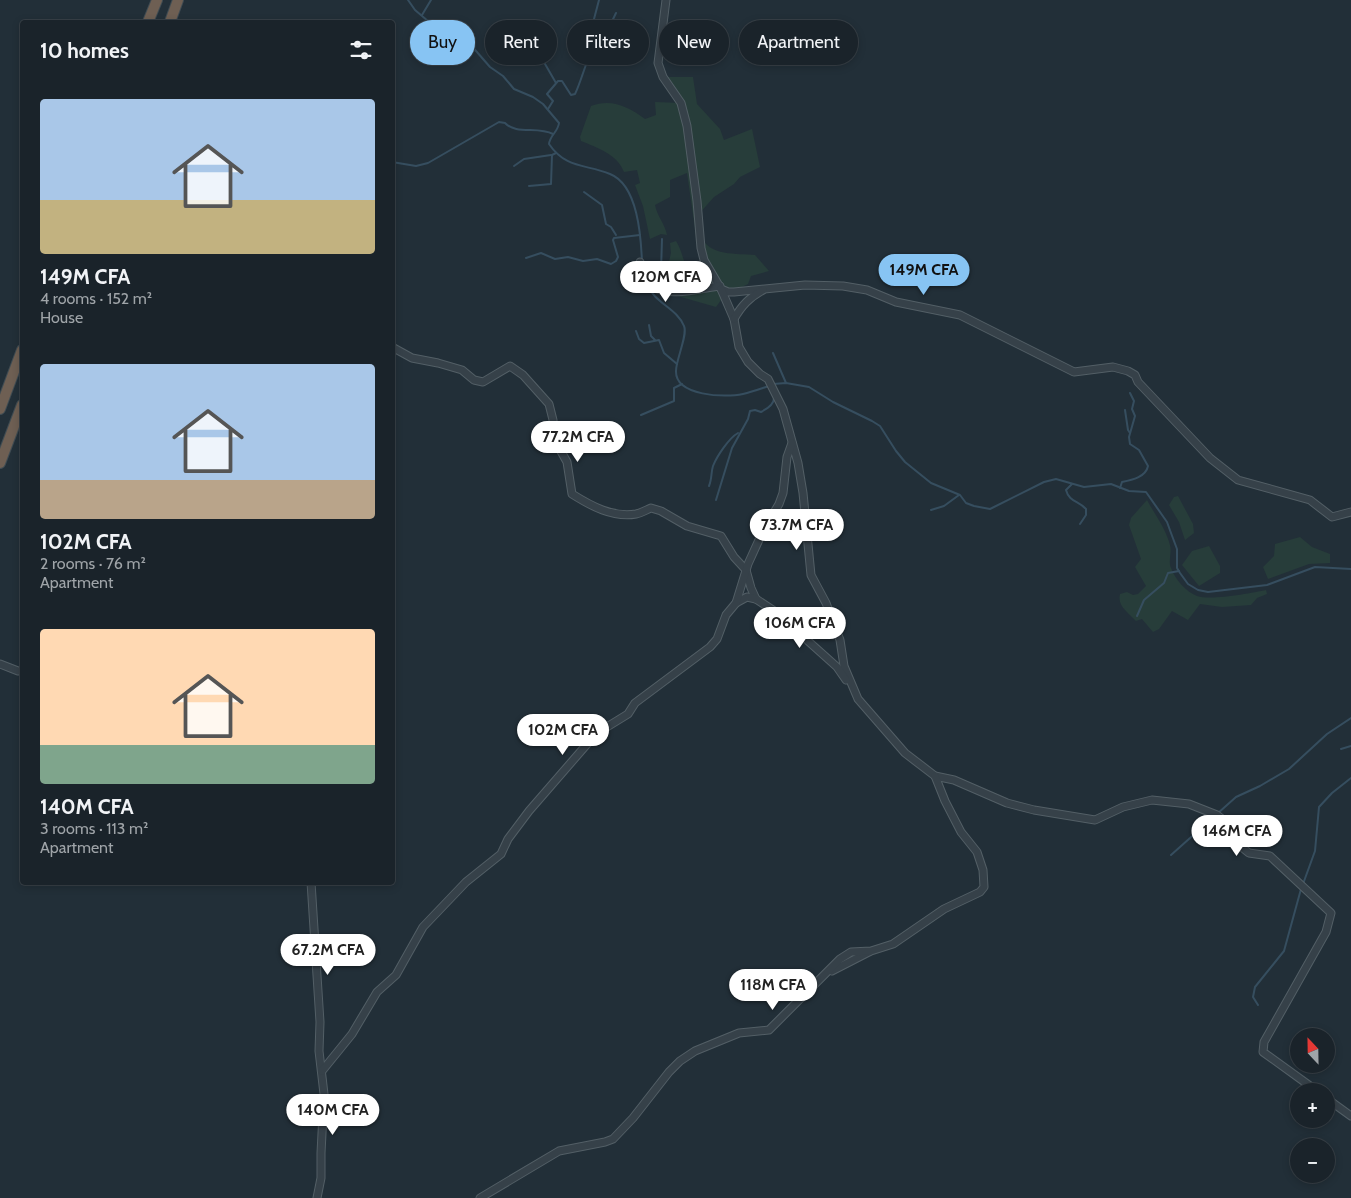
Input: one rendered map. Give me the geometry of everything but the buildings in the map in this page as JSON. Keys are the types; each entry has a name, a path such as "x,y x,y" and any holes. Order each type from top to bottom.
{"highway":[{"path":"149,20 157,0"},
{"path":"171,20 178,0"},
{"path":"0,409 3,392 20,354"},
{"path":"0,463 20,410"}],"street":[{"path":"666,0 658,63 664,77 681,103 687,126 704,260 721,288 734,319 739,347 748,362 768,379 775,389 783,409 804,493 811,576 833,621 840,640 844,666 858,699"},
{"path":"640,262 648,280 654,287 664,292 721,288 728,292 734,292 814,285 843,286 867,290 896,302 960,315 1074,372 1113,367 1128,371 1135,376 1138,382 1210,458 1238,480 1310,500 1332,517 1351,512"},
{"path":"734,319 748,299 765,288"},
{"path":"395,349 412,358 462,370 474,380 483,382 510,366 523,375 549,404 553,420 552,437 567,462 572,494 590,505 610,512 636,514 651,508 661,511 687,526 715,534 725,541 734,557 746,570 756,599"},
{"path":"736,604 746,570 763,531 779,504 783,493 787,457 792,443"},
{"path":"322,1072 352,1034 377,992 396,975 422,927 466,882 501,854 508,839 529,811 588,743 602,730 628,714 635,703 710,647 717,638 726,615 736,604 747,597 756,599 794,624 808,641 837,667 858,699 905,753 935,776 954,780 1007,803 1095,820 1123,807 1152,800 1190,804 1217,815 1230,825 1244,849 1249,853 1270,856 1331,913 1326,932 1264,1042 1262,1052 1306,1083"},
{"path":"0,664 20,672"},
{"path":"480,1198 559,1151 605,1142 613,1138 633,1118 680,1061 695,1051 739,1033 768,1030 840,959 851,952 872,951 893,944 944,909 980,892 984,887 983,870 977,852 961,832 935,776"},
{"path":"311,885 324,1094 320,1153 322,1178 317,1198"},
{"path":"1335,1104 1351,1116"}],"green space":[{"path":"663,77 693,77 697,104 720,129 724,140 752,129 760,167 740,177 734,184 714,197 698,215 699,231 704,242 710,247 732,254 755,255 769,271 751,276 748,284 724,296 716,307 674,295 665,278 671,253 670,243 676,241 691,275 709,270 697,242 687,173 670,180 670,197 655,205 667,235 661,234 650,239 643,206 635,185 640,183 637,170 624,172 612,156 581,141 580,137 591,106 613,103 633,111 645,119 656,115 655,102 681,103"},
{"path":"1178,496 1193,524 1194,533 1185,540 1179,522 1169,505 1174,497"},
{"path":"1147,500 1168,539 1170,566 1181,585 1197,596 1212,598 1266,590 1267,594 1257,598 1251,605 1222,607 1200,604 1188,620 1172,611 1159,629 1153,632 1142,619 1136,621 1124,609 1119,598 1120,594 1127,592 1133,595 1138,594 1146,586 1135,567 1141,559 1129,525 1131,518"},
{"path":"1300,537 1312,547 1330,554 1330,563 1309,564 1268,579 1263,567 1274,556 1275,544"},
{"path":"1209,546 1220,566 1220,573 1199,586 1182,565 1192,551"}],"waterway":[{"path":"408,0 415,10 435,27 445,32 463,36 490,67 503,76 514,89 533,97 543,104 559,123 549,144 562,158 577,165 610,174 619,180 627,189 636,213 641,239 642,262"},
{"path":"422,15 431,0"},
{"path":"548,109 553,101 547,94 558,81 562,81 571,95 575,94 590,53 596,43 594,19 599,0"},
{"path":"613,20 616,13"},
{"path":"546,65 556,83"},
{"path":"395,162 416,166 428,163 499,122 515,129 553,134"},
{"path":"529,186 551,184 552,155 556,153"},
{"path":"514,166 524,159 551,155"},
{"path":"584,192 602,205 606,224 611,227 616,235"},
{"path":"526,258 541,253 555,259 568,257 583,261 597,259 611,264 618,257 614,238 640,235"},
{"path":"651,283 661,271 662,239"},
{"path":"647,284 650,291 681,320 684,326 685,330 676,371 678,379 684,386 702,393 725,396 743,394 769,386"},
{"path":"649,325 651,336 655,340"},
{"path":"636,331 639,339 644,343 659,340 664,353 677,364"},
{"path":"773,353 786,383"},
{"path":"773,384 786,383 809,387 833,402 872,421 880,426 905,462 931,483 960,495 966,503 974,506 990,509 1044,482 1056,479 1084,487 1111,484 1129,491 1146,492 1167,522 1177,549 1177,568 1188,584 1198,590 1208,592 1267,585 1315,567 1351,569"},
{"path":"641,415 674,401 674,388 682,384"},
{"path":"1120,488 1122,482 1142,475 1148,466 1139,450 1130,444 1129,437 1135,416 1132,409 1134,401 1130,393"},
{"path":"716,500 732,448 748,419 750,411 763,411 771,405 774,398"},
{"path":"1125,410 1130,433"},
{"path":"709,486 717,457 727,443 738,433"},
{"path":"1072,484 1066,490 1067,494 1086,509 1086,515 1080,524"},
{"path":"931,510 944,506 959,495"},
{"path":"1137,616 1144,600 1164,583 1168,573 1179,571"},
{"path":"1171,855 1236,797 1289,769 1327,734 1351,718"},
{"path":"1341,749 1351,746"},
{"path":"1303,884 1315,851 1319,807 1332,793 1351,778"},
{"path":"1258,1005 1253,997 1255,987 1284,951 1301,889"}]}
